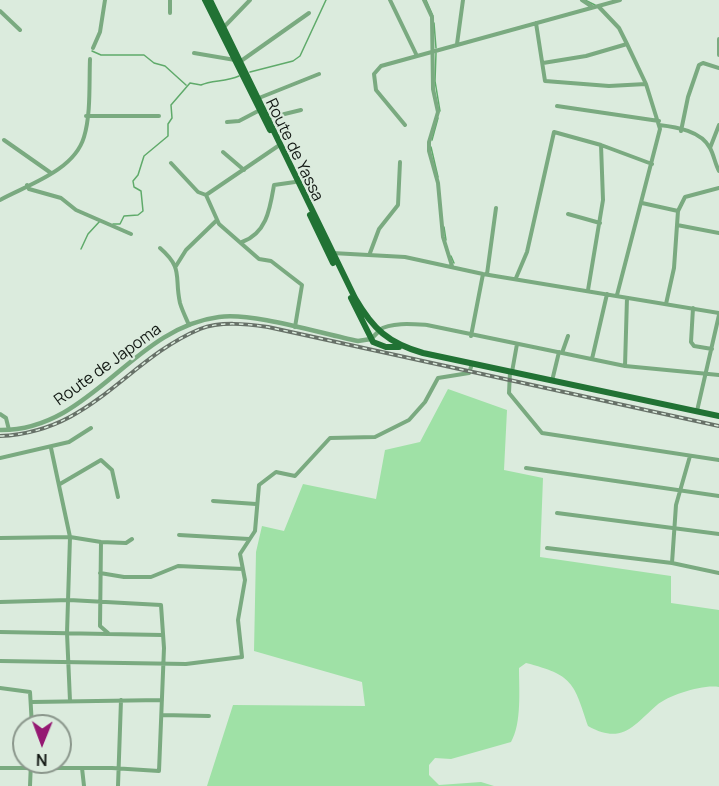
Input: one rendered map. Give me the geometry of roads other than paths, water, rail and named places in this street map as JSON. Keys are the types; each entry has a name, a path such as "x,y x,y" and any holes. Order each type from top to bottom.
{"main road":[{"name":"Route de Yassa","path":"205,0 262,109 330,254"},
{"name":"Route de Yassa","path":"210,0 222,29"},
{"name":"Route de Yassa","path":"238,61 259,98 295,182 360,312"},
{"path":"360,312 379,331 400,346"},
{"path":"360,312 371,339 378,346 400,346 472,364 719,416"}],"street":[{"path":"93,48 100,32 105,0"},
{"path":"170,0 170,13"},
{"path":"222,29 250,0"},
{"path":"390,0 417,56"},
{"path":"424,0 432,17 435,52 433,89 438,112 429,141 429,151 438,183 443,237 452,267"},
{"path":"457,44 463,0"},
{"path":"582,0 591,7"},
{"path":"405,125 376,90 374,74 386,64 591,7 599,8 620,0"},
{"path":"605,13 606,5"},
{"path":"599,8 627,44 646,84 659,123 652,164 617,295"},
{"path":"0,11 20,30"},
{"path":"194,53 238,61 309,13"},
{"path":"536,23 545,81 609,86 646,84"},
{"path":"719,39 719,55"},
{"path":"543,63 586,56 627,44"},
{"path":"0,200 51,173 71,156 83,139 90,59"},
{"path":"681,130 688,97 699,65 703,63 719,68"},
{"path":"259,98 319,74"},
{"path":"557,106 659,123 697,134 710,148 719,171"},
{"path":"227,122 239,121 262,109"},
{"path":"268,118 301,110"},
{"path":"86,116 159,116"},
{"path":"710,148 719,125"},
{"path":"516,278 527,252 553,134 557,132 601,144 652,164"},
{"path":"4,140 51,173"},
{"path":"588,290 603,200 601,144"},
{"path":"206,195 279,145"},
{"path":"223,152 244,170"},
{"path":"370,254 379,229 398,205 400,162"},
{"path":"171,163 198,192 206,195 217,220 259,259 274,263 302,285 295,328"},
{"path":"242,243 255,236 263,225 269,211 274,185 295,182"},
{"path":"27,185 29,189 61,198 76,210 131,234"},
{"path":"666,304 673,272 678,211 686,197 719,188"},
{"path":"642,203 678,211"},
{"path":"471,336 485,274 496,208"},
{"path":"568,214 600,223"},
{"path":"176,266 186,250 217,220"},
{"path":"677,225 719,233"},
{"path":"160,248 176,266 179,274 180,302 189,325"},
{"path":"330,254 405,257 485,274 719,314 697,411"},
{"path":"592,359 607,294"},
{"path":"625,366 627,297"},
{"path":"693,308 691,342 694,346 712,350"},
{"name":"Route de Japoma","path":"0,430 47,421 63,414 152,345 189,325 217,317 241,317 358,341 371,339"},
{"path":"371,339 383,327 402,324 427,325 471,336 625,366 719,375"},
{"path":"552,381 568,336"},
{"path":"517,344 509,393 542,433 719,460"},
{"path":"0,661 186,663 242,657 238,627 245,584 241,551 256,527 259,485 276,472 295,476 334,437 375,437 409,420 425,402 438,378 469,373 472,364"},
{"path":"0,414 6,418 9,430"},
{"path":"0,458 51,448 73,441 92,428"},
{"path":"51,448 70,537 67,633 70,701"},
{"path":"672,563 674,528 680,491 690,456"},
{"path":"60,484 101,460 112,470 118,497"},
{"path":"526,468 719,496"},
{"path":"213,501 256,504"},
{"path":"557,513 719,534"},
{"path":"179,535 250,539"},
{"path":"0,538 70,537 126,543 132,539"},
{"path":"102,542 100,626 109,633"},
{"path":"547,548 672,563 719,573"},
{"path":"100,573 124,577 151,577 178,566 243,569"},
{"path":"0,602 69,600 161,605 160,770 72,768"},
{"path":"0,632 162,635"},
{"path":"0,688 28,690 32,702 32,714"},
{"path":"118,786 121,700"},
{"path":"32,702 162,700"},
{"path":"162,715 209,716"},
{"path":"81,768 84,786"}],"waterway":[{"path":"250,72 293,61 300,56 326,0"},
{"path":"426,0 433,16"},
{"path":"585,0 595,5"},
{"path":"434,23 436,48"},
{"path":"92,51 101,55 144,55 154,63 165,66 186,85"},
{"path":"436,53 435,81 440,111"},
{"path":"113,224 120,224 124,216 138,215 143,211 141,191 134,187 133,181 138,175 144,156 168,136 168,124 172,118 171,105 190,83 201,85 239,76"},
{"path":"432,140 438,118"},
{"path":"431,147 438,177"},
{"path":"81,249 88,234 100,221"},
{"path":"444,227 446,240"},
{"path":"451,256 454,263"}],"railway":[{"path":"0,436 32,432 60,422 107,393 150,358 174,342 208,326 234,324 268,327 719,426"}]}
